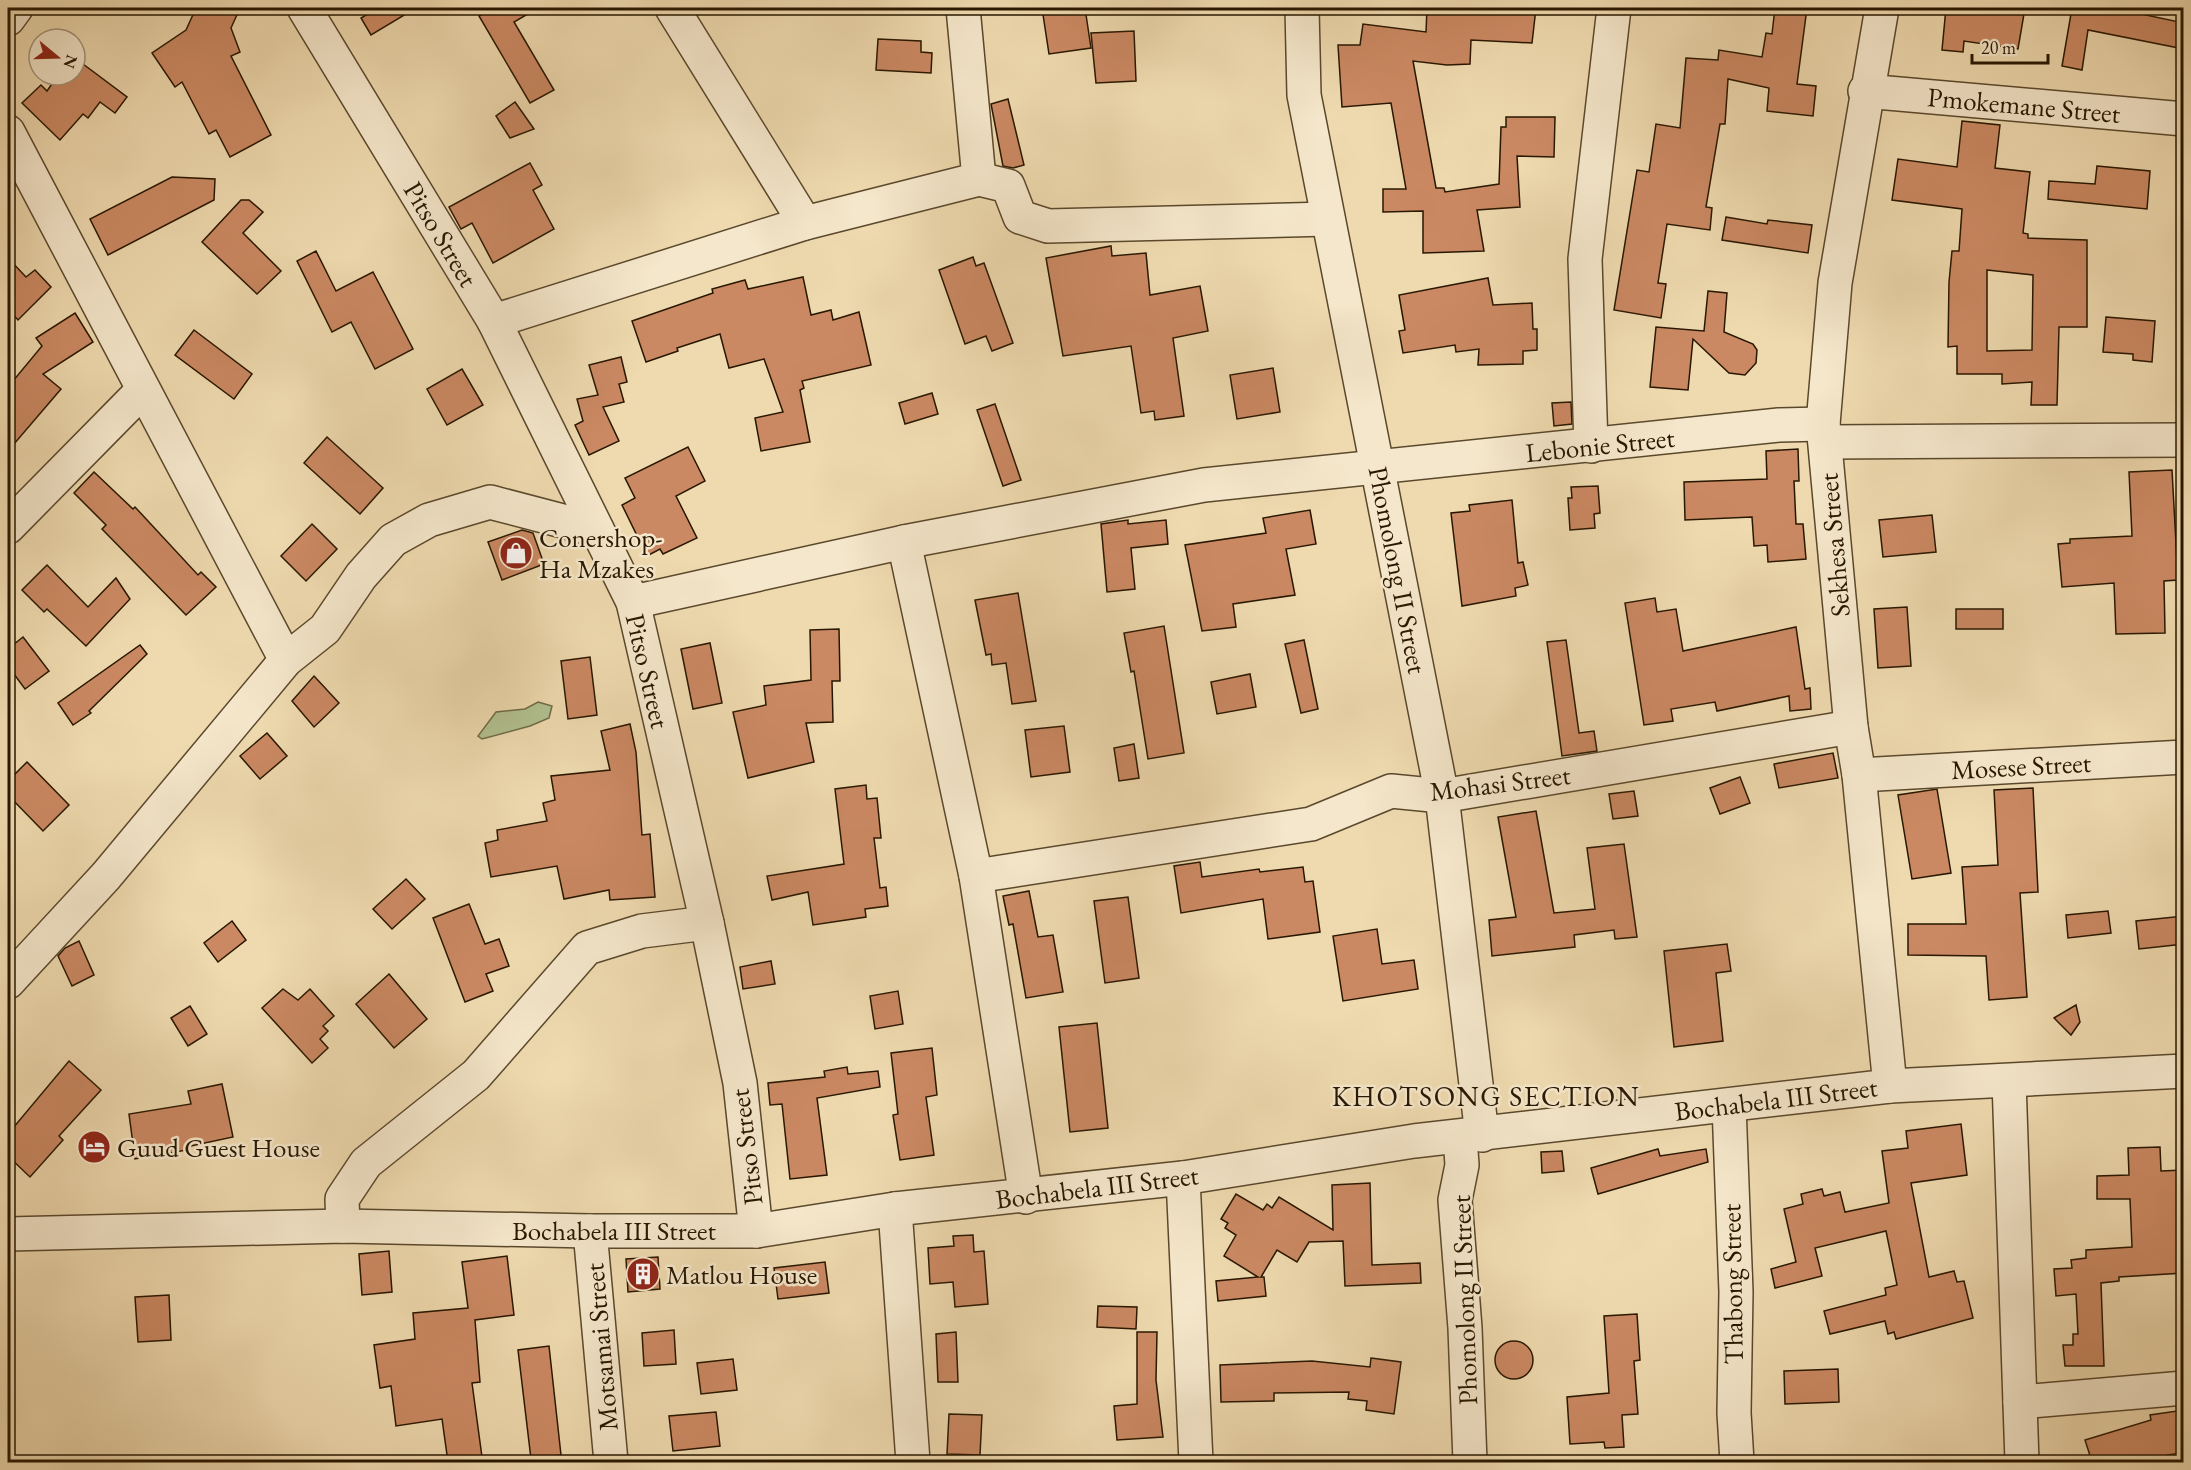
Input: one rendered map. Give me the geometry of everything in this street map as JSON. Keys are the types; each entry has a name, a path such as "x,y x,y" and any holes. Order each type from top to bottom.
{"street":[{"path":"8,19 16,8"},
{"name":"Pitso Street","path":"304,8 494,321 633,602 707,923 740,1083 756,1231"},
{"path":"672,8 806,223"},
{"path":"963,8 979,179"},
{"name":"Phomolong II Street","path":"1302,8 1304,95 1442,796 1471,1136 1455,1200 1465,1328 1470,1462"},
{"path":"1592,446 1585,260 1614,8"},
{"name":"Sekhesa Street","path":"1882,8 1865,91 1835,283 1824,433 1851,727 1859,775 1890,1086"},
{"name":"Pmokemane Street","path":"1865,91 2184,119"},
{"path":"8,132 286,660"},
{"path":"494,321 806,223 979,179 1008,186 1020,217 1048,226 1328,219"},
{"path":"8,527 143,390"},
{"name":"Lebonie Street","path":"633,602 904,542 1204,485 1779,425 1824,433 2184,440"},
{"path":"8,982 106,876 286,660 325,629 361,576 393,540 429,520 490,502 597,530"},
{"path":"904,542 976,876 1026,1197"},
{"name":"Mohasi Street","path":"976,876 1311,824 1392,791 1442,796 1851,727"},
{"name":"Mosese Street","path":"1859,775 2184,757"},
{"path":"343,1226 342,1199 366,1163 476,1075 587,948 642,931 707,923"},
{"name":"Bochabela III Street","path":"8,1234 343,1226 590,1231 756,1231 895,1209 1026,1197 1183,1178 1414,1141 1890,1086 2184,1071"},
{"path":"2009,1081 2022,1462"},
{"name":"Thabong Street","path":"1729,1105 1730,1194 1736,1292 1734,1413 1737,1462"},
{"path":"1183,1178 1196,1462"},
{"path":"895,1209 913,1462"},
{"name":"Motsamai Street","path":"590,1231 611,1462"},
{"path":"2020,1402 2184,1388"}],"green space":[{"path":"538,702 552,706 549,718 530,726 482,739 478,736 496,712 525,709"}],"building":[{"path":"196,8 240,8 231,28 240,52 231,56 271,135 230,157 216,130 209,134 182,82 175,87 152,53 186,30"},
{"path":"378,8 416,8 371,35 361,18"},
{"path":"494,8 538,8 514,22 554,90 530,103 479,16"},
{"path":"1042,8 1085,8 1091,48 1049,54"},
{"path":"1427,8 1536,8 1532,43 1471,40 1470,64 1447,65 1413,61 1436,188 1444,188 1445,192 1499,184 1501,127 1506,127 1506,117 1555,117 1554,157 1517,156 1520,207 1477,210 1484,251 1423,253 1423,211 1383,212 1383,189 1406,189 1391,103 1342,107 1338,45 1360,45 1363,24 1426,32"},
{"path":"1775,8 1807,8 1797,84 1816,86 1813,116 1767,111 1769,88 1728,79 1725,124 1720,124 1706,207 1712,208 1710,230 1667,224 1658,283 1666,284 1661,318 1614,310 1637,170 1649,172 1656,124 1680,128 1686,58 1718,60 1719,50 1762,57 1766,33 1772,34"},
{"path":"1946,8 2025,8 2018,49 1964,41 1963,52 1942,50"},
{"path":"2072,8 2142,8 2141,14 2184,23 2184,49 2088,30 2082,70 2062,66"},
{"path":"1134,31 1136,81 1096,83 1091,33"},
{"path":"878,39 921,41 921,52 932,53 931,73 876,70"},
{"path":"87,67 127,97 115,113 100,102 88,118 83,114 60,140 22,103 39,87 43,87 47,91 50,87 87,87"},
{"path":"1008,99 1024,165 1013,168 1003,166 991,104"},
{"path":"515,102 534,129 510,138 496,116"},
{"path":"1962,121 2000,125 1995,168 2030,172 2023,233 2028,234 2028,238 2087,240 2087,327 2059,327 2057,405 2031,405 2032,382 2002,384 2002,374 1957,374 1957,346 1948,347 1949,282 1952,251 1959,251 1962,209 1892,200 1898,159 1957,167","holes":["1987,270 2033,275 2032,350 1987,351"]},
{"path":"530,163 542,185 533,190 554,229 493,263 472,223 461,229 449,207"},
{"path":"2097,166 2150,171 2147,209 2048,199 2049,181 2095,184"},
{"path":"172,177 215,179 214,200 108,255 90,219"},
{"path":"241,200 249,200 263,212 243,233 281,271 257,294 202,242"},
{"path":"1726,217 1767,224 1768,220 1812,225 1808,253 1722,240"},
{"path":"1111,246 1112,256 1146,253 1150,295 1200,286 1208,331 1173,338 1184,416 1155,420 1154,411 1141,413 1131,346 1063,356 1046,258"},
{"path":"316,251 336,291 373,272 413,349 375,369 351,322 332,332 297,261"},
{"path":"973,257 976,266 984,263 1013,343 992,351 986,336 965,344 939,270"},
{"path":"8,258 26,277 35,270 51,287 18,320 8,309"},
{"path":"803,277 811,315 831,310 833,320 859,312 871,365 802,381 804,388 800,390 810,442 761,451 755,418 783,412 764,359 729,368 720,334 677,348 678,351 646,362 632,321 713,293 712,289 745,280 748,289"},
{"path":"1488,278 1493,305 1532,303 1533,329 1537,329 1537,350 1523,351 1523,364 1478,365 1479,349 1456,352 1455,345 1403,353 1399,331 1405,330 1399,295"},
{"path":"1708,291 1727,293 1724,332 1753,344 1757,350 1756,363 1745,375 1729,373 1693,339 1688,390 1650,387 1656,327 1704,331"},
{"path":"75,313 93,342 43,374 61,389 8,451 8,387 42,346 36,338"},
{"path":"2106,317 2155,321 2152,362 2133,360 2133,354 2103,352"},
{"path":"194,330 252,374 234,399 175,355"},
{"path":"621,357 627,382 619,384 624,402 603,407 619,441 589,455 575,425 583,421 577,399 598,395 589,365"},
{"path":"1273,368 1280,412 1237,419 1230,375"},
{"path":"462,369 483,405 447,425 427,389"},
{"path":"932,393 938,414 905,424 899,403"},
{"path":"1571,402 1572,424 1554,426 1552,403"},
{"path":"995,404 1021,480 1003,486 977,410"},
{"path":"327,437 383,488 360,514 304,463"},
{"path":"688,447 705,481 676,496 697,538 663,554 660,549 647,556 622,505 635,498 625,478"},
{"path":"1798,449 1799,481 1794,481 1796,524 1803,524 1806,559 1768,562 1767,545 1754,546 1752,517 1685,520 1684,482 1767,479 1766,451"},
{"path":"2172,470 2178,580 2164,581 2165,633 2116,634 2114,583 2062,587 2058,544 2070,543 2070,539 2132,536 2129,472"},
{"path":"94,472 133,509 135,507 198,575 201,572 216,587 186,615 102,529 106,525 74,493"},
{"path":"1598,486 1600,513 1594,514 1595,528 1570,530 1568,498 1572,498 1571,487"},
{"path":"1512,500 1518,563 1523,562 1528,585 1515,588 1516,596 1462,606 1451,513 1470,511 1469,505"},
{"path":"1310,510 1316,544 1286,549 1295,595 1233,604 1236,627 1202,631 1185,545 1266,533 1263,518"},
{"path":"1932,515 1936,552 1883,557 1879,520"},
{"path":"1128,520 1128,524 1166,520 1168,544 1131,548 1135,589 1107,592 1101,524"},
{"path":"312,524 337,549 306,581 281,556"},
{"name":"Conershop- Ha Mzakes","path":"522,530 533,533 544,564 502,580 488,542"},
{"path":"47,565 88,607 116,578 130,599 86,646 47,609 44,612 22,590"},
{"path":"1018,593 1036,701 1012,704 1006,663 992,665 991,654 986,655 975,600"},
{"path":"1655,598 1657,612 1676,609 1683,651 1796,627 1805,689 1810,688 1811,709 1790,711 1789,696 1717,711 1715,702 1671,709 1673,721 1644,725 1625,603"},
{"path":"1907,607 1911,666 1878,668 1874,609"},
{"path":"1956,609 2003,609 2003,629 1956,629"},
{"path":"1164,626 1184,753 1148,759 1134,671 1131,672 1124,633"},
{"path":"839,629 840,681 832,681 833,722 806,723 814,762 748,778 733,712 766,705 764,686 811,680 810,630"},
{"path":"23,637 49,671 25,689 8,666 8,649"},
{"path":"1304,640 1318,709 1301,713 1285,644"},
{"path":"1566,640 1579,733 1594,731 1597,751 1562,756 1547,642"},
{"path":"710,643 722,703 693,709 681,649"},
{"path":"140,645 147,654 89,711 91,713 73,725 58,703"},
{"path":"590,657 597,715 568,719 561,661"},
{"path":"1250,674 1256,707 1217,714 1211,682"},
{"path":"314,676 339,703 314,727 292,701"},
{"path":"630,724 636,752 642,835 650,834 655,897 610,900 609,890 564,899 557,866 491,877 485,843 498,840 497,830 547,821 543,803 555,800 551,776 610,770 601,731"},
{"path":"1064,726 1070,772 1031,777 1025,730"},
{"path":"267,733 287,756 260,779 240,756"},
{"path":"1134,744 1139,778 1119,781 1114,748"},
{"path":"1833,753 1838,778 1779,788 1774,764"},
{"path":"27,762 69,805 43,831 8,795 8,781"},
{"path":"1740,777 1750,803 1720,814 1710,788"},
{"path":"866,785 867,799 877,798 881,838 874,838 880,888 886,887 888,906 865,909 866,917 813,925 808,892 772,900 767,876 844,864 835,789"},
{"path":"2033,788 2038,892 2020,893 2027,997 1989,1000 1986,956 1908,955 1908,924 1966,924 1962,867 1998,865 1994,790"},
{"path":"1937,789 1951,873 1912,879 1898,795"},
{"path":"1634,791 1638,816 1613,819 1609,794"},
{"path":"1536,811 1554,913 1595,909 1587,848 1624,844 1637,937 1615,939 1614,930 1574,935 1575,947 1492,956 1489,920 1516,917 1498,817"},
{"path":"1200,862 1202,877 1259,869 1260,872 1303,867 1305,882 1313,881 1320,932 1268,939 1263,899 1181,913 1174,866"},
{"path":"406,879 425,899 392,929 373,909"},
{"path":"1029,891 1038,937 1053,935 1063,992 1026,998 1013,924 1009,925 1003,896"},
{"path":"1128,897 1139,978 1105,983 1094,901"},
{"path":"469,904 485,944 499,939 509,966 486,974 493,991 465,1002 433,918"},
{"path":"2108,911 2111,933 2068,938 2066,915"},
{"path":"2184,916 2184,944 2139,949 2136,921"},
{"path":"232,921 246,940 218,962 204,943"},
{"path":"1377,929 1382,964 1414,960 1418,989 1343,1001 1333,936"},
{"path":"79,941 94,975 72,986 58,956 65,948"},
{"path":"1727,944 1731,971 1716,973 1723,1041 1674,1047 1664,951"},
{"path":"771,961 775,984 743,989 740,967"},
{"path":"389,974 427,1019 394,1048 356,1004"},
{"path":"283,989 298,1000 310,989 334,1016 323,1026 328,1031 320,1039 328,1048 312,1063 262,1008"},
{"path":"898,991 903,1024 875,1029 870,996"},
{"path":"2076,1005 2080,1022 2071,1035 2054,1018"},
{"path":"190,1006 207,1034 188,1046 171,1018"},
{"path":"1097,1023 1108,1128 1070,1132 1059,1027"},
{"path":"932,1048 937,1095 926,1097 934,1155 900,1160 893,1115 898,1114 891,1053"},
{"path":"69,1061 101,1090 59,1136 63,1140 30,1177 8,1156 8,1134"},
{"path":"847,1067 848,1074 878,1071 880,1087 817,1098 827,1175 790,1179 782,1104 770,1105 768,1083 825,1077 824,1071"},
{"path":"222,1084 233,1137 186,1147 187,1150 135,1159 129,1114 191,1104 188,1091"},
{"path":"1961,1124 1967,1175 1911,1183 1929,1277 1954,1271 1957,1282 1964,1281 1973,1318 1896,1339 1894,1332 1888,1334 1885,1321 1830,1334 1824,1311 1886,1295 1885,1288 1897,1285 1886,1231 1815,1248 1822,1276 1775,1288 1771,1269 1796,1262 1784,1209 1803,1204 1801,1194 1822,1189 1824,1196 1840,1192 1845,1212 1889,1203 1882,1151 1908,1148 1906,1131"},
{"path":"2160,1147 2161,1171 2184,1170 2184,1273 2119,1277 2119,1281 2101,1283 2104,1366 2065,1366 2063,1345 2073,1345 2073,1334 2078,1334 2076,1294 2056,1296 2054,1269 2072,1268 2071,1260 2086,1258 2086,1250 2132,1247 2130,1199 2097,1199 2097,1176 2129,1175 2128,1148"},
{"path":"1658,1149 1660,1156 1706,1149 1708,1162 1598,1194 1591,1168"},
{"path":"1562,1151 1564,1171 1542,1173 1541,1152"},
{"path":"1370,1183 1372,1265 1420,1263 1421,1283 1345,1286 1343,1241 1309,1242 1297,1262 1277,1250 1261,1277 1264,1277 1266,1296 1218,1301 1216,1281 1258,1277 1224,1256 1236,1235 1225,1228 1228,1223 1221,1219 1236,1194 1263,1210 1267,1204 1272,1208 1279,1197 1333,1230 1332,1185"},
{"path":"973,1235 974,1252 984,1251 988,1304 955,1307 953,1282 930,1284 928,1248 954,1246 953,1236"},
{"path":"389,1251 392,1292 362,1295 359,1254"},
{"path":"507,1256 514,1315 475,1320 480,1382 472,1383 482,1457 448,1462 442,1419 396,1426 391,1386 380,1388 374,1345 415,1339 413,1313 468,1308 462,1262"},
{"name":"Matlou House","path":"658,1257 660,1289 628,1292 626,1259"},
{"path":"825,1262 829,1293 778,1299 774,1268"},
{"path":"169,1295 171,1340 138,1342 135,1297"},
{"path":"1098,1306 1137,1307 1136,1329 1097,1327"},
{"path":"1637,1314 1640,1360 1634,1361 1638,1414 1622,1415 1624,1447 1605,1448 1604,1442 1570,1444 1567,1397 1609,1393 1604,1316"},
{"path":"674,1330 676,1364 644,1366 642,1333"},
{"path":"956,1332 958,1382 938,1382 936,1334"},
{"path":"1137,1332 1157,1332 1156,1380 1163,1437 1117,1440 1114,1406 1137,1404"},
{"path":"1514,1341 1528,1346 1533,1360 1528,1374 1514,1379 1500,1374 1495,1360 1500,1346"},
{"path":"549,1346 561,1455 531,1459 518,1350"},
{"path":"1371,1358 1401,1362 1394,1414 1366,1410 1367,1401 1348,1399 1349,1392 1274,1393 1274,1401 1221,1402 1220,1365 1312,1361 1370,1367"},
{"path":"733,1359 737,1390 701,1394 697,1363"},
{"path":"1838,1369 1839,1402 1785,1404 1784,1371"},
{"path":"2184,1410 2184,1453 2167,1455 2168,1462 2092,1462 2085,1440 2151,1420 2150,1415"},
{"path":"716,1412 720,1446 673,1451 669,1416"},
{"path":"949,1414 982,1415 980,1455 947,1454"}],"place":[{"name":"Conershop- Ha Mzakes","path":"516,553"},
{"name":"Guud Guest House","path":"94,1147"},
{"name":"Matlou House","path":"643,1274"}],"district":[{"name":"KHOTSONG SECTION","path":"1486,1096"}]}
